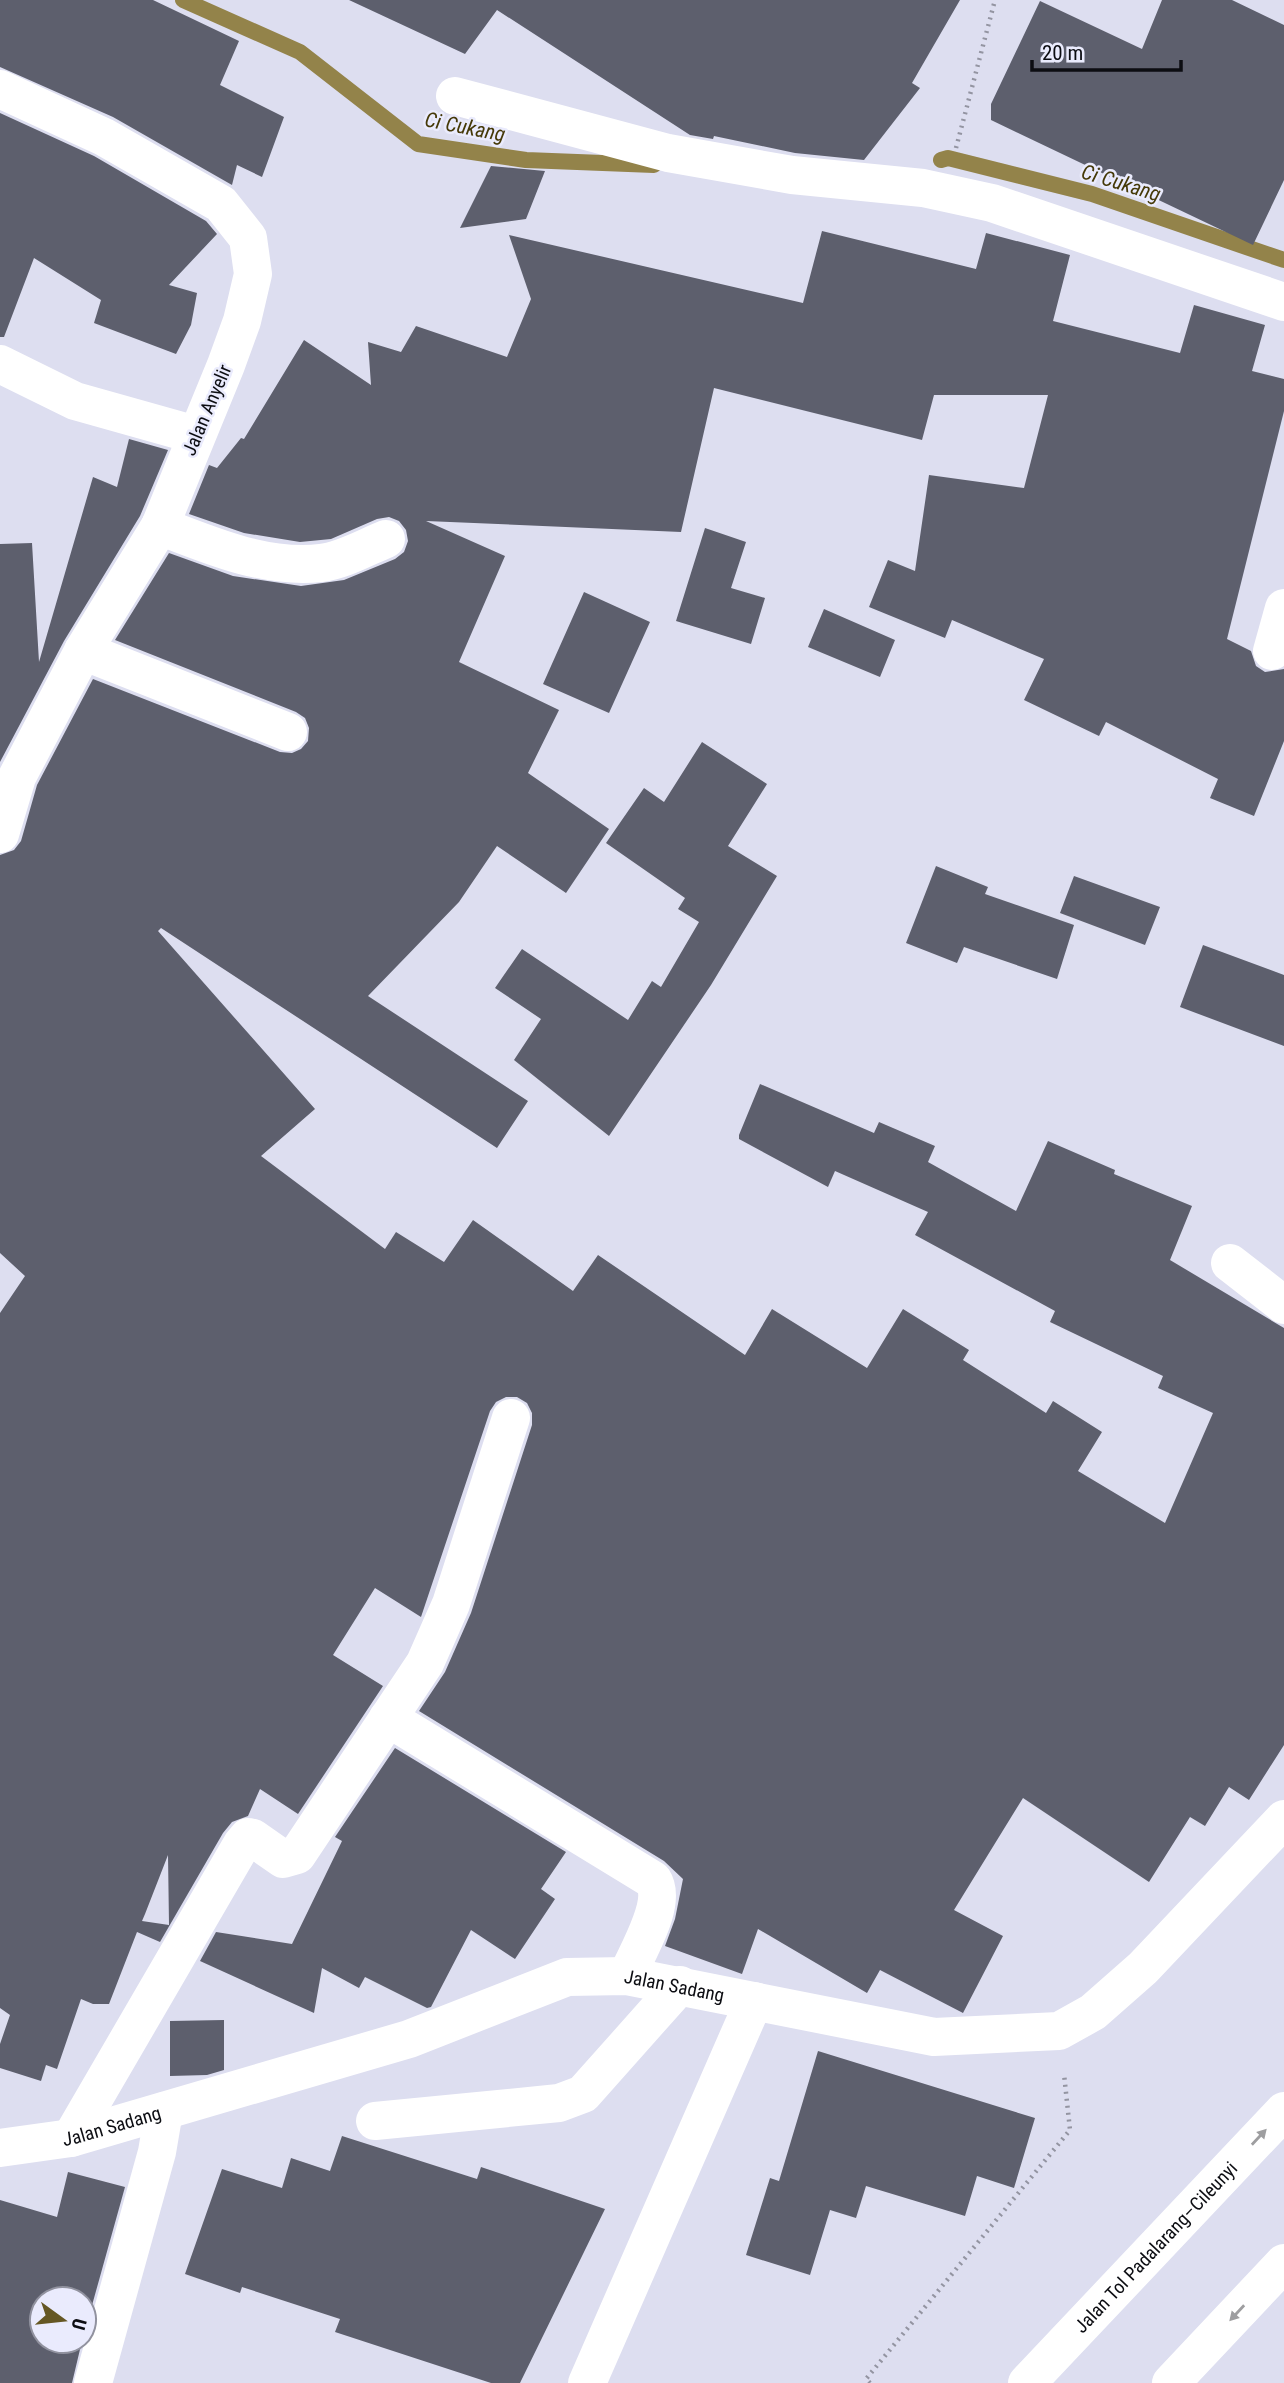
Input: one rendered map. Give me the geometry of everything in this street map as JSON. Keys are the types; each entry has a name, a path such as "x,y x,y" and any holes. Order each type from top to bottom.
{"main road":[{"name":"Jalan Anyelir","path":"0,89 104,137 201,190 236,219 248,238 253,274 242,321 160,526 83,651 17,777 0,834"},
{"path":"455,96 668,153 792,176 923,188 992,202 1284,302"},
{"path":"0,364 75,401 196,435"},
{"path":"0,397 75,401"},
{"path":"160,526 225,551 284,563 323,563 386,539"},
{"path":"1272,651 1284,608"},
{"path":"83,651 288,732"},
{"path":"1230,1263 1284,1305"},
{"path":"71,2138 242,1844 248,1837 253,1838 283,1858 297,1855 425,1663 451,1604 511,1418"},
{"path":"388,1718 653,1880 659,1898 627,1976"},
{"name":"Jalan Sadang","path":"0,2148 71,2138 164,2112 237,2087 409,2039 567,1977 627,1976 934,2037 1059,2031 1093,2012 1143,1968 1284,1819"},
{"path":"375,2121 559,2103 583,2094 680,1985"},
{"path":"587,2383 754,2001"},
{"name":"Jalan Tol Padalarang–Cileunyi","path":"1027,2383 1284,2111"},
{"path":"93,2383 157,2152 164,2112"},
{"path":"1171,2383 1284,2263"}],"path":[{"path":"958,140 995,0"},
{"path":"870,2383 866,2379 872,2371 1070,2130 1059,2031"}],"building":[{"path":"0,0 153,0 239,41 220,85 284,117 262,177 237,165 232,185 113,117 0,67"},
{"path":"349,0 960,0 912,83 920,88 864,160 795,153 714,136 713,139 690,135 497,10 465,54"},
{"path":"1162,0 1232,0 1284,25 1284,180 1253,245 991,120 991,104 1040,1 1142,49"},
{"path":"0,113 94,156 206,221 217,234 169,285 197,293 191,325 176,354 94,323 101,300 34,258 4,337 0,337"},
{"path":"491,166 545,171 526,219 460,228"},
{"path":"822,231 976,269 986,233 1070,255 1053,321 1180,353 1194,305 1265,325 1252,371 1284,379 1284,411 1227,639 1251,651 1256,666 1265,672 1284,669 1284,741 1254,816 1210,798 1218,779 1106,722 1099,736 1024,700 1044,659 952,620 945,638 869,607 888,560 915,571 929,475 1024,488 1048,395 934,395 922,440 714,388 681,532 426,521 505,556 459,662 559,710 528,773 609,829 566,893 497,846 459,902 368,996 528,1101 497,1148 161,928 158,931 315,1109 261,1156 385,1249 396,1232 444,1262 473,1220 573,1291 598,1255 745,1355 772,1309 867,1368 903,1309 969,1350 963,1360 1046,1413 1053,1401 1102,1432 1078,1471 1165,1523 1213,1413 1158,1388 1163,1376 1050,1322 1055,1311 915,1235 928,1212 835,1171 828,1187 739,1139 739,1135 760,1084 874,1133 879,1122 935,1146 928,1162 1016,1211 1048,1141 1115,1170 1114,1174 1192,1206 1170,1260 1284,1328 1284,1745 1249,1800 1229,1787 1205,1826 1190,1817 1149,1882 1023,1798 954,1910 1003,1936 963,2013 880,1970 867,1993 758,1929 742,1974 665,1946 675,1919 683,1879 664,1861 419,1711 445,1672 471,1613 532,1425 532,1413 527,1403 517,1397 506,1397 496,1402 490,1411 421,1617 375,1588 333,1655 383,1686 298,1814 260,1789 248,1816 232,1822 223,1833 160,1942 137,1932 109,2004 93,2004 81,1999 57,2069 46,2065 41,2081 0,2068 0,2044 10,2015 0,2008 0,1313 25,1276 0,1253 0,855 14,850 21,841 37,785 93,679 280,752 292,753 301,749 308,741 309,728 305,718 296,712 115,640 169,553 233,576 301,586 344,580 395,559 404,552 408,541 406,530 399,521 389,517 377,519 331,539 300,542 244,533 189,514 209,465 217,468 241,438 244,439 304,340 371,385 368,342 401,352 416,326 507,357 531,299 509,235 803,303","holes":["168,1855 169,1925 142,1921"]},
{"path":"129,439 168,450 140,516 64,641 0,762 0,544 32,543 39,662 93,477 117,487"},
{"path":"705,528 746,542 731,588 765,598 751,644 676,621"},
{"path":"584,592 650,622 609,713 543,684"},
{"path":"824,609 895,640 880,677 808,647"},
{"path":"702,742 767,784 728,846 777,876 711,985 609,1136 514,1060 541,1019 495,988 522,949 628,1020 652,981 661,987 699,922 678,909 685,898 606,843 644,788 664,802"},
{"path":"936,866 988,887 985,894 1074,925 1057,979 964,947 957,963 906,943"},
{"path":"1074,876 1160,907 1145,945 1060,913"},
{"path":"1203,945 1284,975 1284,1046 1180,1007"},
{"path":"395,1748 566,1852 541,1889 555,1899 515,1959 471,1930 431,2007 427,2008 365,1977 359,1988 322,1968 314,2013 200,1961 216,1932 292,1944 342,1841 335,1837"},
{"path":"224,2020 224,2070 207,2075 170,2076 170,2021"},
{"path":"818,2051 1035,2118 1014,2188 977,2176 965,2216 866,2186 856,2218 830,2210 810,2275 746,2255 770,2178 779,2181"},
{"path":"342,2136 477,2179 481,2167 605,2209 520,2383 491,2383 335,2332 340,2319 242,2287 240,2293 185,2274 222,2169 282,2188 291,2158 330,2171"},
{"path":"68,2172 125,2187 98,2285 28,2285 28,2355 79,2355 72,2383 0,2383 0,2200 57,2217"}],"waterway":[{"name":"Ci Cukang","path":"183,0 300,52 418,144 526,160 654,165"},
{"name":"Ci Cukang","path":"941,160 948,158 1092,194 1284,260"}]}
